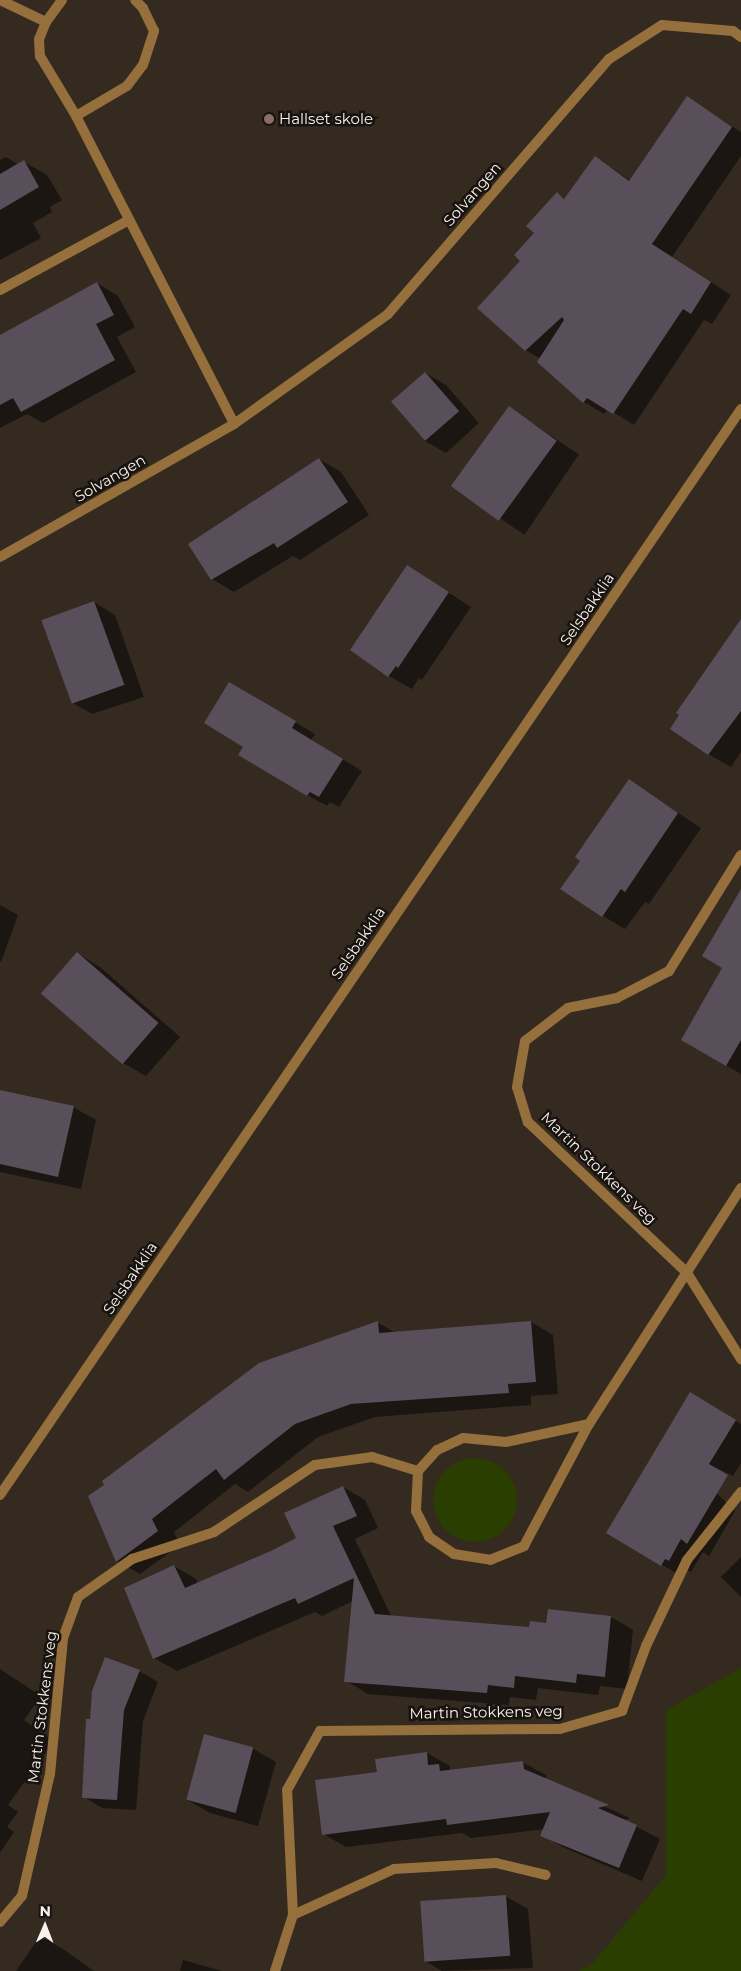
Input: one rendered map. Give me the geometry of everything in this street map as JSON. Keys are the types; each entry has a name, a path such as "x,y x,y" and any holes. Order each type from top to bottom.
{"street":[{"path":"0,0 46,22"},
{"path":"62,0 46,22 39,39 40,56 76,116 127,221 234,424"},
{"path":"76,116 126,86 143,65 154,31 143,8 135,0"},
{"name":"Solvangen","path":"0,557 234,424 388,314 608,59 662,25 733,31 741,37"},
{"path":"0,290 127,221"},
{"name":"Selsbakklia","path":"0,1494 741,409"},
{"name":"Martin Stokkens veg","path":"741,855 669,971 617,998 568,1008 525,1041 517,1087 528,1122 687,1273 741,1359"},
{"path":"588,1424 506,1442 463,1438 437,1450 418,1471 416,1511 429,1537 454,1554 490,1560 524,1546 588,1424 741,1188"},
{"name":"Martin Stokkens veg","path":"0,1922 22,1896 50,1774 63,1638 78,1597 132,1559 214,1532 315,1465 372,1457 418,1471"},
{"name":"Martin Stokkens veg","path":"274,1971 293,1915 287,1790 320,1731 560,1729 622,1711 646,1646 687,1560 741,1492"},
{"path":"293,1915 394,1869 496,1863 546,1875"}],"green space":[{"path":"475,1458 498,1465 510,1477 517,1500 510,1523 498,1535 475,1542 452,1535 440,1523 433,1500 440,1477 452,1465"},
{"path":"741,1668 741,1971 579,1971 592,1964 666,1875 666,1710"}],"building":[{"path":"687,96 732,127 652,244 711,282 691,314 683,309 613,414 587,398 583,403 537,362 564,320 562,317 525,351 477,308 520,261 514,255 534,233 526,226 557,192 564,199 595,156 629,181"},
{"path":"24,160 39,187 0,210 0,174"},
{"path":"97,282 114,315 96,324 115,360 21,412 13,398 0,405 0,335"},
{"path":"425,372 459,411 425,441 391,402"},
{"path":"509,406 557,441 499,521 451,486"},
{"path":"319,458 348,502 277,548 274,543 211,580 188,544"},
{"path":"407,565 449,592 398,668 396,666 388,677 350,650"},
{"path":"94,601 124,685 72,704 41,620"},
{"path":"741,619 741,711 708,755 670,729 679,715 676,713"},
{"path":"229,682 296,721 292,728 343,759 319,797 310,792 307,796 238,755 243,747 204,723"},
{"path":"629,779 678,813 625,892 621,889 602,917 560,889 580,861 575,857"},
{"path":"741,889 741,1040 726,1066 681,1040 722,968 702,956"},
{"path":"77,952 159,1023 122,1064 41,994"},
{"path":"0,1090 74,1106 58,1177 0,1164"},
{"path":"378,1321 379,1333 531,1321 536,1382 508,1384 509,1393 351,1404 295,1424 224,1480 216,1469 152,1519 158,1531 116,1562 88,1496 104,1485 102,1481 259,1363"},
{"path":"690,1392 736,1420 709,1464 728,1475 687,1544 681,1539 669,1561 665,1559 661,1566 606,1533"},
{"path":"343,1486 357,1516 333,1526 375,1614 529,1627 530,1621 546,1623 548,1609 611,1616 605,1677 577,1674 576,1683 515,1676 514,1688 488,1685 487,1693 344,1682 354,1578 298,1604 295,1598 153,1659 124,1588 174,1565 185,1588 273,1550 296,1538 284,1513"},
{"path":"105,1657 140,1670 124,1710 117,1800 82,1798 86,1719 90,1719 92,1691"},
{"path":"204,1734 253,1747 236,1813 186,1800"},
{"path":"427,1752 428,1765 439,1764 440,1771 523,1761 524,1769 609,1805 598,1808 637,1825 619,1868 540,1836 550,1812 447,1825 446,1819 322,1835 315,1780 377,1772 375,1759"},
{"path":"506,1895 510,1956 424,1962 420,1901"}],"place":[{"name":"Hallset skole","path":"269,119"}]}
